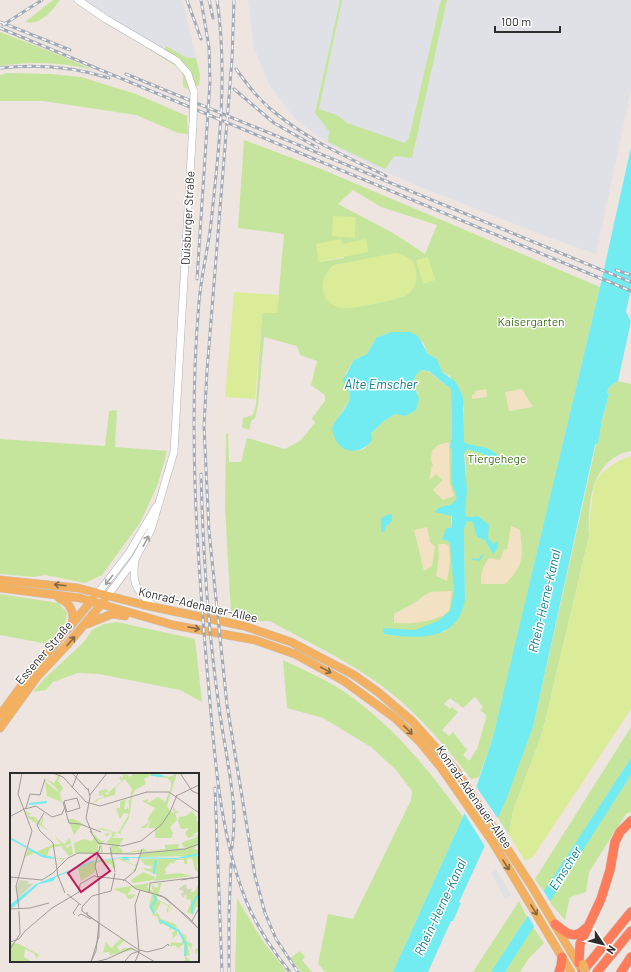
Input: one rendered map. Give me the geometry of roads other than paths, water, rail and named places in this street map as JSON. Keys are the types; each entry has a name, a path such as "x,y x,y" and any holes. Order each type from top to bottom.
{"highway":[{"path":"578,968 580,944 606,885 617,837 623,828 631,821"},
{"path":"578,968 588,939 608,895 620,842 625,832 631,826"},
{"path":"578,968 631,912"},
{"path":"555,924 570,935 577,936 591,920"},
{"path":"597,972 631,931"},
{"path":"559,972 562,957"},
{"path":"621,971 631,957"}],"main road":[{"name":"Duisburger Straße","path":"78,0 110,22 177,61 188,74 194,92 176,429 172,461 152,530 135,559 108,595"},
{"name":"Duisburger Straße","path":"99,592 132,549 162,495"},
{"path":"135,559 133,573 136,586 140,594 154,607"},
{"name":"Konrad-Adenauer-Allee","path":"0,580 70,586 99,592 154,607 237,624 291,642 354,675 390,702 412,721 435,745 467,786 555,924 573,955 578,968"},
{"path":"0,588 48,594 68,603 73,614 72,624"},
{"name":"Essener Straße","path":"0,715 99,592"},
{"name":"Konrad-Adenauer-Allee","path":"48,594 91,601 173,624 236,635 281,648 332,673 395,718 428,752 461,795 492,841 562,957 578,968"},
{"name":"Essener Straße","path":"0,728 37,676 85,625 108,595"},
{"path":"85,625 112,614 160,624 173,624"},
{"path":"281,648 291,642"},
{"path":"523,891 529,882"}],"water":[{"name":"Rhein-Herne-Kanal","path":"631,147 631,288 626,312 631,321 618,381 609,387 607,393 609,394 598,443 595,445 533,727 506,800 459,902 461,903 453,921 451,921 428,972 393,972 476,788 493,737 600,287"},
{"name":"Alte Emscher","path":"391,332 410,332 418,336 428,354 437,359 442,372 456,382 463,397 464,442 470,445 489,449 507,460 507,463 500,465 478,452 467,449 464,454 467,491 465,516 478,516 489,525 488,538 494,544 498,540 498,548 493,554 485,540 477,537 473,522 467,521 464,529 465,600 461,614 454,624 445,631 422,637 384,634 383,628 415,630 438,621 450,611 454,591 450,542 442,539 446,529 452,527 452,516 435,512 439,508 452,504 456,498 451,474 451,389 429,371 421,370 413,381 419,399 416,410 405,416 395,414 384,421 371,433 372,441 366,447 359,450 347,450 341,447 334,436 332,428 350,399 350,395 343,380 354,360 367,354 376,338"},
{"path":"389,514 392,515 392,521 385,527 385,531 381,532 381,518"},
{"name":"Emscher","path":"631,758 631,775 505,972 491,972"}],"waterway":[{"path":"472,559 479,560 483,555"}],"railway":[{"path":"3,25 42,0"},
{"path":"187,0 201,39"},
{"path":"197,279 210,82 209,47 201,0"},
{"path":"209,0 213,18"},
{"path":"217,0 222,56 221,112 211,223 199,302 194,396 195,491 200,586 215,756 226,832 239,881 248,905 260,929 290,972"},
{"path":"234,0 232,59 204,426 209,531 227,705 255,876 265,913 276,939 298,972"},
{"path":"0,22 70,50"},
{"path":"0,28 631,291"},
{"path":"0,68 27,66 55,67 82,71 109,78"},
{"path":"236,69 262,101 286,121 327,147 386,176"},
{"path":"126,74 631,282"},
{"path":"234,89 274,123 318,148"},
{"path":"616,270 631,275"},
{"path":"201,474 209,620 219,707 234,806 232,848"},
{"path":"215,788 222,972"},
{"path":"229,972 231,864"}],"park label":[{"name":"Kaisergarten","path":"531,322"},
{"name":"Tiergehege","path":"497,459"}]}
